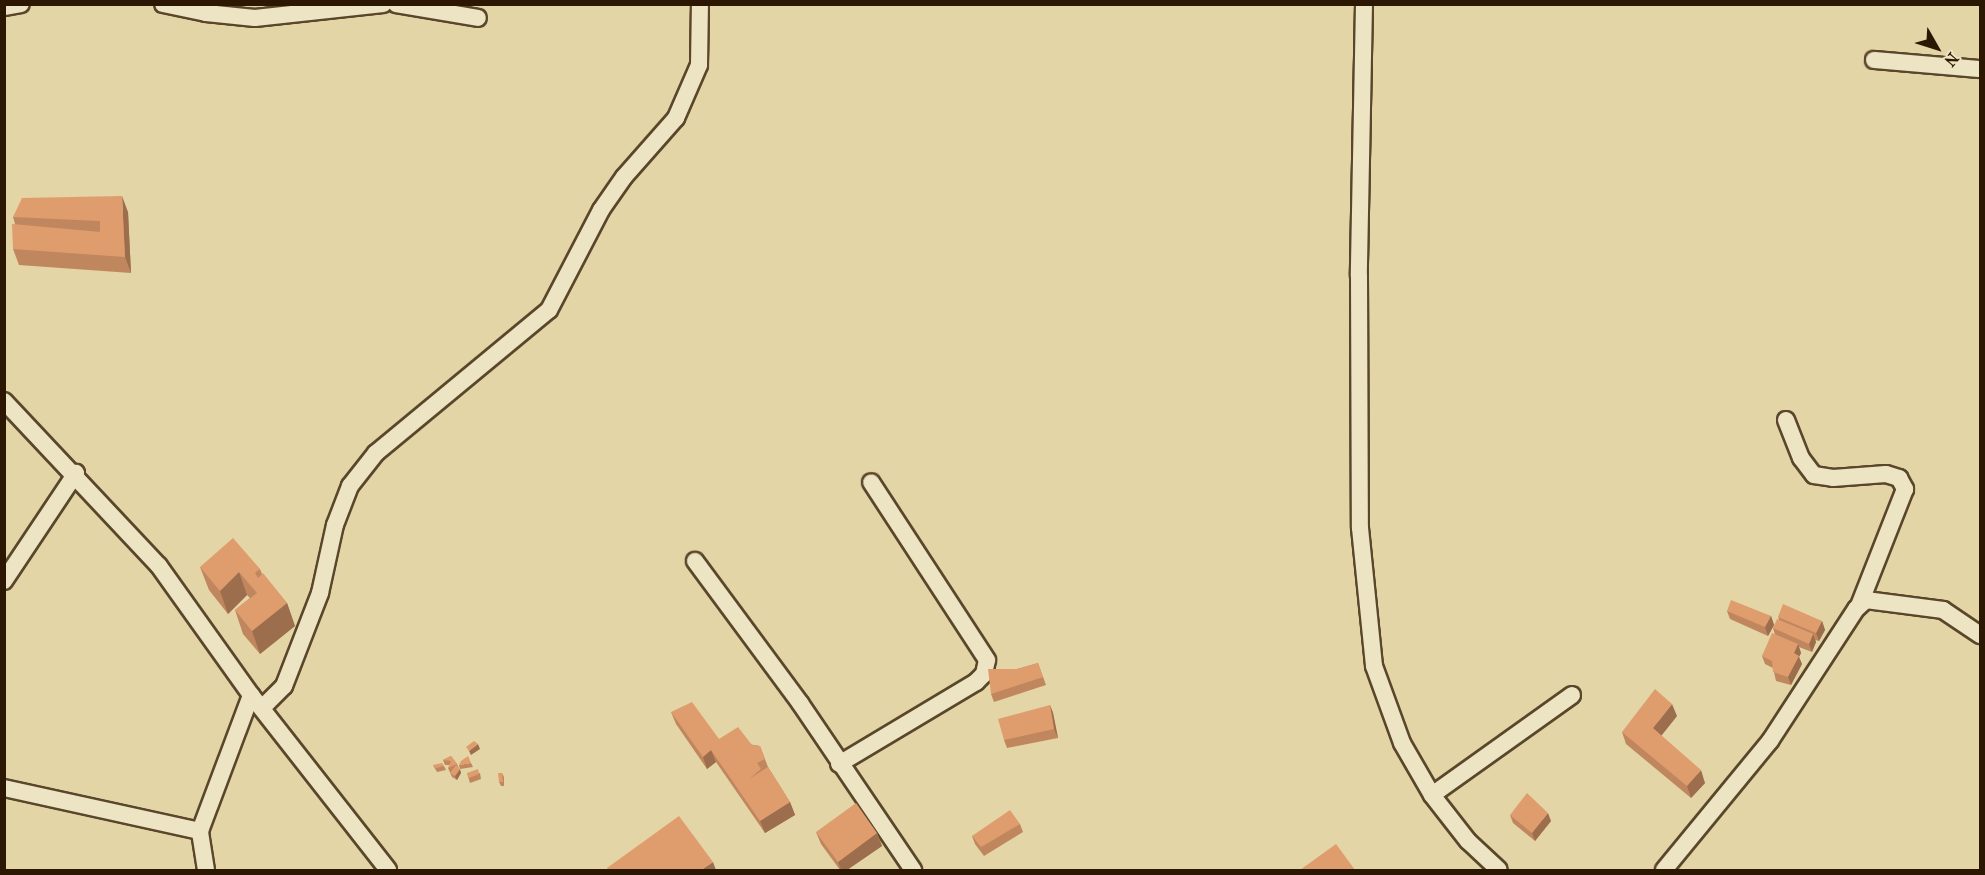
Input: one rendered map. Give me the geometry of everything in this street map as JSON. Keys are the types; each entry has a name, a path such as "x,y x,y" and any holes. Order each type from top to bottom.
{"street":[{"path":"4,7 21,4"},
{"path":"163,4 255,18 382,4"},
{"path":"396,4 478,18"},
{"path":"262,708 284,686 320,593 335,525 350,486 376,453 549,310 602,210 624,177 676,118 699,65 700,4"},
{"path":"1364,4 1359,276 1360,528 1374,666 1402,743 1432,795 1468,842 1499,870"},
{"path":"1874,60 1980,69"},
{"path":"4,401 76,473 159,566 251,695 388,870"},
{"path":"1664,870 1770,741 1859,606 1905,489 1899,478 1886,474 1833,478 1814,475 1802,458 1786,420"},
{"path":"4,581 76,473"},
{"path":"839,764 976,682 984,674 987,660 871,482"},
{"path":"695,561 800,703 839,764 913,870"},
{"path":"1859,606 1876,599 1943,610 1980,635"},
{"path":"206,870 200,831 251,695"},
{"path":"1432,795 1572,695"},
{"path":"4,788 200,831"}],"building":[{"path":"122,196 125,257 13,249 12,224 100,232 100,221 13,217 22,198"},
{"path":"233,538 260,569 255,573 258,578 263,573 287,603 252,631 235,610 257,593 239,572 220,591 200,567"},
{"path":"1731,600 1771,616 1765,627 1727,611"},
{"path":"1783,604 1822,621 1816,633 1778,617"},
{"path":"1777,619 1813,634 1809,644 1773,628"},
{"path":"1772,633 1798,644 1794,653 1799,656 1788,677 1773,672 1772,661 1762,656"},
{"path":"1038,663 1043,677 991,694 988,669 1017,669"},
{"path":"1655,689 1672,704 1653,728 1701,770 1687,786 1622,732"},
{"path":"692,702 719,739 738,727 752,745 760,746 765,759 757,763 761,769 749,779 768,767 790,802 760,821 711,750 703,757 671,712"},
{"path":"1050,705 1054,729 1004,740 998,719"},
{"path":"474,741 478,744 469,751 466,747"},
{"path":"451,756 457,764 448,768 451,761 443,760"},
{"path":"468,756 471,763 459,765 461,761"},
{"path":"442,763 444,766 436,768 433,765"},
{"path":"456,765 460,769 455,776 450,773"},
{"path":"478,769 479,774 469,778 467,773"},
{"path":"498,773 502,773 503,782 499,782"},
{"path":"1527,793 1548,813 1532,833 1510,815"},
{"path":"856,803 877,833 838,862 816,832"},
{"path":"1010,810 1020,824 981,847 972,836"},
{"path":"679,816 713,862 701,870 608,870 607,868"},
{"path":"1336,844 1355,870 1300,870"}]}
